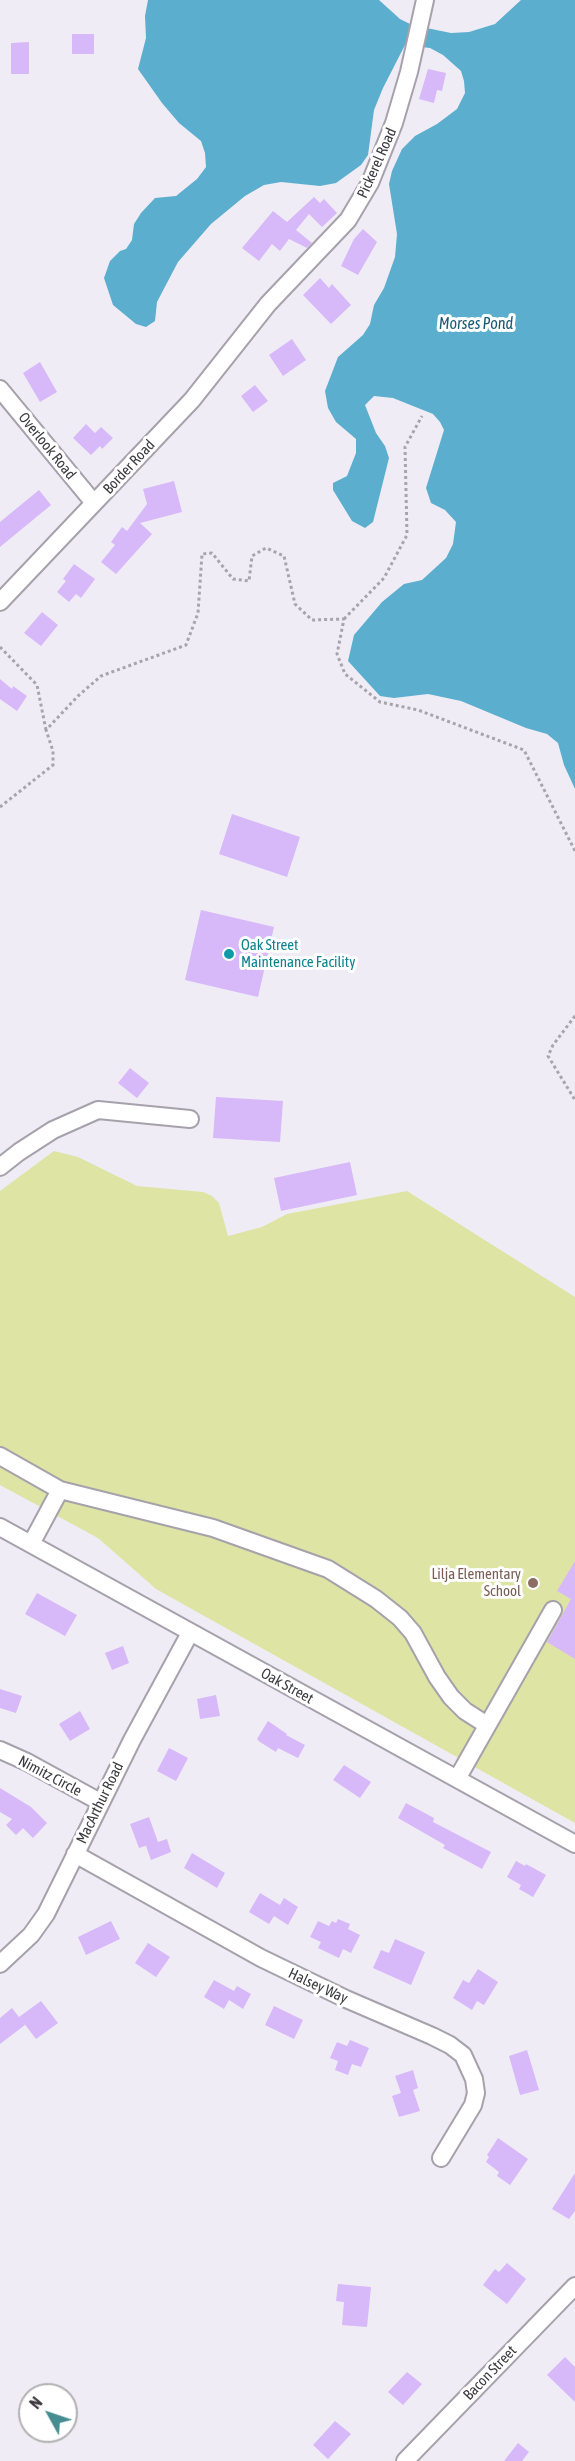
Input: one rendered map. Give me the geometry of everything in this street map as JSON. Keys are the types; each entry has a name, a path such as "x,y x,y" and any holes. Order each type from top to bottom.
{"street":[{"name":"Pickerel Road","path":"251,325 284,285 334,237 361,201 380,163 394,123 425,0"},
{"name":"Border Road","path":"0,602 192,400 251,325"},
{"name":"Overlook Road","path":"0,389 94,503"},
{"path":"0,1167 53,1130 98,1110 190,1119"},
{"path":"0,1456 60,1490 213,1528 328,1569 376,1599 399,1618 413,1633 437,1677 451,1697 465,1711 487,1725"},
{"path":"31,1544 60,1490"},
{"name":"Oak Street","path":"0,1527 575,1844"},
{"path":"457,1779 553,1610"},
{"name":"MacArthur Road","path":"0,1964 31,1935 46,1914 146,1711 190,1633"},
{"name":"Nimitz Circle","path":"0,1750 27,1762 100,1802"},
{"name":"Halsey Way","path":"75,1854 251,1953 346,1999 432,2036 463,2055 474,2079 476,2092 473,2105 441,2158"},
{"name":"Bacon Street","path":"405,2461 575,2286"}],"path":[{"path":"422,416 405,447 407,535 384,578 344,619 337,654 345,674 380,702 418,710 524,750 575,851"},
{"path":"46,730 78,696 101,676 186,645 198,613 202,554 212,553 233,579 249,581 252,556 266,548 284,556 295,604 312,620 344,619"},
{"path":"0,647 37,685 46,730 54,751 53,765 0,807"},
{"path":"575,1016 553,1045 548,1056 575,1100"}],"green space":[{"path":"54,1151 78,1157 137,1186 203,1192 212,1196 219,1203 228,1236 262,1227 287,1214 407,1191 575,1297 575,1823 156,1589 98,1538 0,1485 0,1191"}],"water":[{"name":"Morses Pond","path":"148,0 379,0 400,19 412,25 451,33 469,32 495,24 521,0 575,0 575,789 564,765 558,743 547,734 526,728 461,701 428,694 394,698 380,696 348,661 354,635 382,602 404,584 422,580 446,558 453,544 456,522 445,510 431,503 426,488 444,430 440,422 433,414 393,398 374,396 365,405 389,458 373,522 365,528 352,521 333,490 333,483 347,476 356,453 356,439 336,422 328,408 325,391 338,357 363,335 370,324 374,305 384,288 395,257 397,234 389,184 392,171 402,149 415,136 437,124 457,109 465,93 461,71 443,55 430,48 405,45 374,110 368,155 361,165 336,183 320,186 281,182 264,185 245,196 211,224 178,262 157,302 155,321 146,327 136,324 113,305 104,278 110,261 120,251 126,249 132,240 134,224 155,198 176,196 197,179 206,167 201,141 179,123 138,69 146,38 145,16"}],"building":[{"path":"72,34 94,34 94,54 72,54"},
{"path":"29,42 29,74 11,74 11,43"},
{"path":"428,69 446,73 442,91 437,90 434,103 419,99"},
{"path":"314,197 320,203 324,199 337,213 322,227 309,214 296,230 312,243 307,248 289,239 280,251 272,244 259,261 242,248 273,211 287,222"},
{"path":"363,229 377,242 358,275 341,266 354,239"},
{"path":"320,278 329,288 332,284 351,305 331,324 303,295"},
{"path":"292,339 306,360 283,376 269,355"},
{"path":"40,362 57,392 40,402 23,373"},
{"path":"255,385 268,401 253,412 241,396"},
{"path":"86,424 95,433 101,427 113,438 102,449 100,446 91,455 73,438"},
{"path":"174,481 182,512 140,523 152,534 116,574 101,562 115,545 111,542 122,527 127,531 147,504 143,489"},
{"path":"39,490 51,505 0,547 0,522"},
{"path":"74,564 95,579 81,598 76,594 69,602 57,592 66,581 63,579"},
{"path":"42,612 58,625 41,646 24,633"},
{"path":"0,679 12,689 13,686 27,696 17,711 0,699"},
{"path":"232,814 300,837 287,877 219,854"},
{"name":"Oak Street Maintenance Facility","path":"201,910 274,927 258,997 185,980"},
{"path":"130,1068 149,1083 137,1098 118,1083"},
{"path":"216,1097 283,1101 280,1142 213,1138"},
{"path":"350,1162 357,1195 281,1211 274,1178"},
{"path":"575,1561 575,1659 547,1642 571,1599 557,1591"},
{"path":"37,1593 77,1615 65,1636 25,1614"},
{"path":"123,1646 129,1663 112,1670 105,1653"},
{"path":"0,1689 22,1696 16,1713 0,1708"},
{"path":"216,1695 220,1716 200,1719 197,1699"},
{"path":"80,1711 90,1729 70,1741 59,1724"},
{"path":"268,1721 286,1735 305,1745 298,1758 278,1748 276,1752 257,1739"},
{"path":"169,1748 188,1758 176,1781 157,1771"},
{"path":"344,1765 371,1782 360,1798 333,1780"},
{"path":"0,1788 31,1807 47,1823 33,1838 23,1828 16,1835 6,1825 12,1819 0,1812"},
{"path":"406,1803 434,1818 433,1822 491,1852 482,1869 443,1848 445,1845 398,1818"},
{"path":"149,1817 158,1842 167,1839 171,1852 151,1860 146,1846 148,1845 139,1848 130,1824"},
{"path":"192,1853 225,1873 217,1888 184,1868"},
{"path":"516,1861 546,1875 533,1897 519,1889 521,1885 507,1877"},
{"path":"260,1893 280,1905 284,1898 298,1907 288,1925 274,1916 269,1924 249,1912"},
{"path":"338,1919 350,1924 348,1929 360,1935 351,1953 343,1949 339,1958 318,1948 321,1942 310,1937 318,1921 329,1926 332,1921 336,1923"},
{"path":"111,1921 120,1939 86,1955 78,1937"},
{"path":"395,1939 425,1952 411,1985 373,1968 381,1950 389,1953"},
{"path":"148,1943 170,1957 156,1977 135,1963"},
{"path":"478,1969 498,1982 484,2005 477,2001 472,2010 453,1998 463,1980 469,1983"},
{"path":"214,1980 234,1991 237,1986 251,1994 243,2009 229,2000 224,2009 204,1997"},
{"path":"41,2001 58,2023 36,2039 23,2022 25,2025 0,2044 0,2018 12,2008 19,2017"},
{"path":"274,2006 303,2020 294,2039 265,2025"},
{"path":"350,2040 369,2048 361,2067 352,2064 348,2075 335,2070 338,2061 330,2058 337,2042 347,2046"},
{"path":"527,2050 539,2090 520,2095 509,2056"},
{"path":"413,2070 418,2088 413,2090 420,2111 399,2117 392,2096 401,2093 395,2076"},
{"path":"498,2138 528,2159 510,2185 497,2176 499,2172 486,2162 489,2157 487,2155"},
{"path":"575,2173 575,2211 569,2219 552,2209"},
{"path":"507,2263 526,2279 507,2304 483,2285 495,2269 499,2272"},
{"path":"338,2284 371,2287 367,2327 342,2325 344,2302 336,2301"},
{"path":"565,2357 575,2367 575,2402 547,2375"},
{"path":"407,2372 422,2384 403,2405 388,2392"},
{"path":"335,2421 351,2434 328,2459 313,2445"},
{"path":"518,2443 529,2452 522,2461 504,2461"}],"place":[{"name":"Oak Street Maintenance Facility","path":"229,954"},
{"name":"Lilja Elementary School","path":"533,1583"}]}
